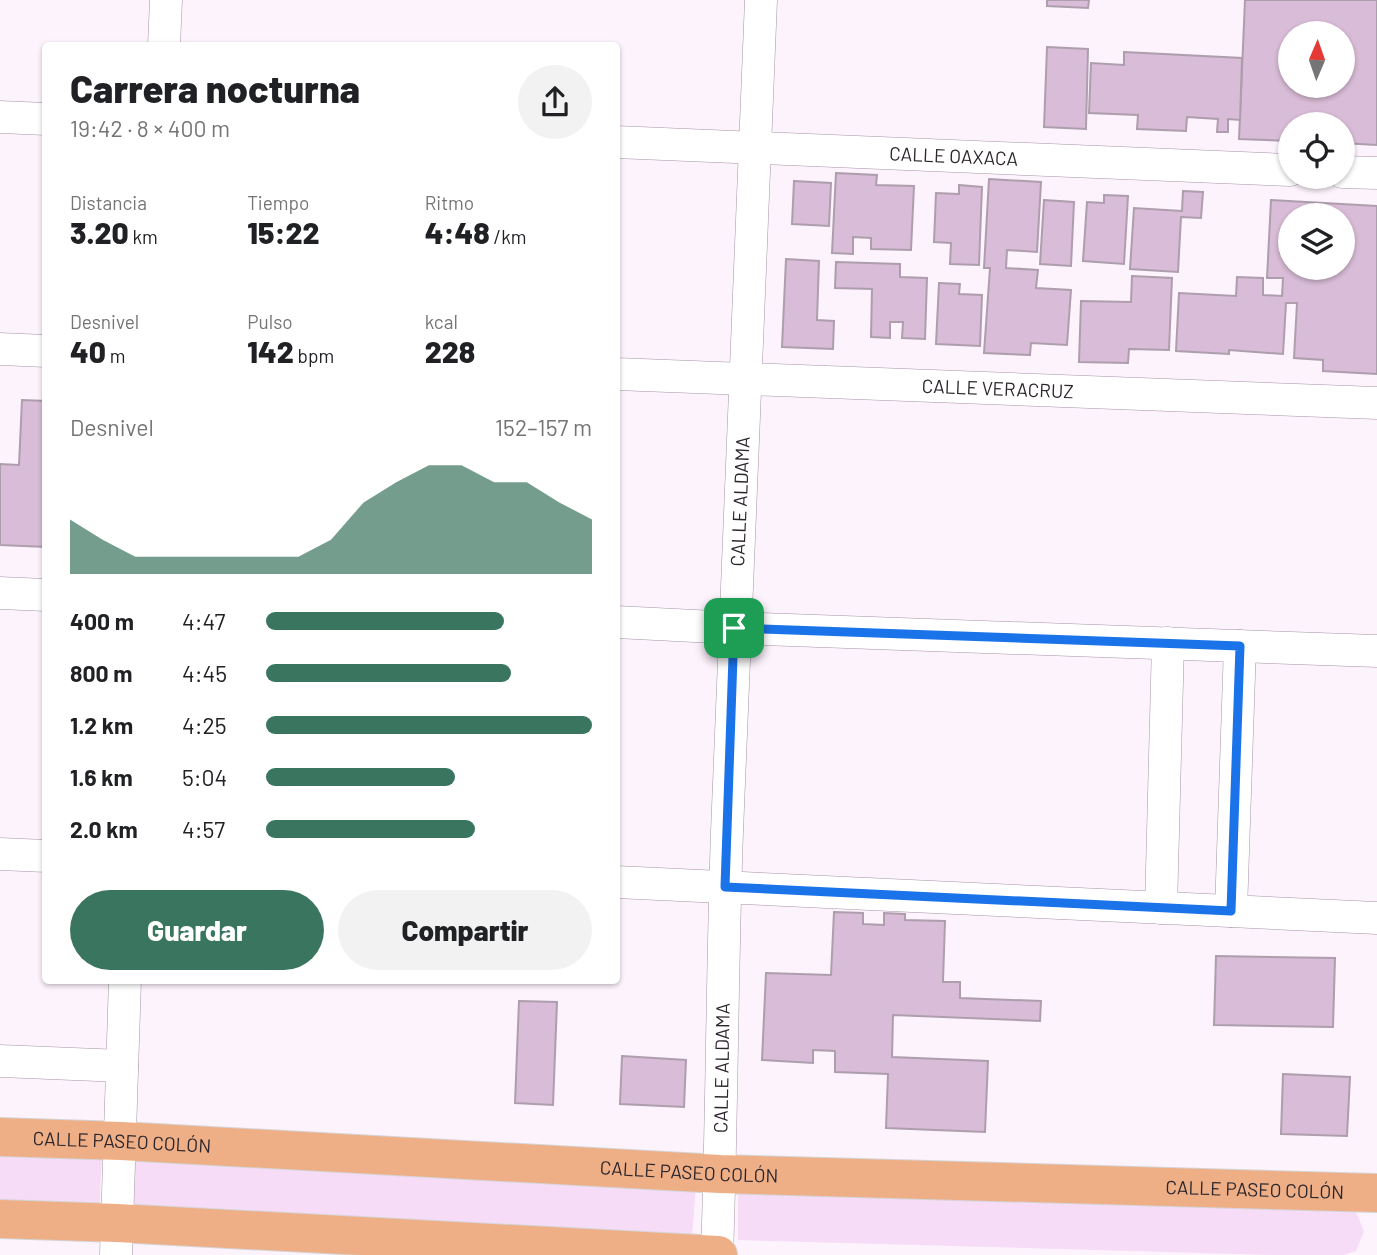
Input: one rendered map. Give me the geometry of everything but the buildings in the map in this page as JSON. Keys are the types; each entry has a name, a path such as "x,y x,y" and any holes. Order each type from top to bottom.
{"main road":[{"name":"CALLE PASEO COLÓN","path":"0,1137 121,1140 720,1174 1377,1193"},
{"path":"0,1219 117,1239 718,1255"}],"street":[{"path":"164,42 166,0"},
{"name":"CALLE ALDAMA","path":"718,1255 725,887 761,0"},
{"path":"0,117 42,118"},
{"name":"CALLE OAXACA","path":"620,142 1278,170"},
{"path":"1355,172 1377,173"},
{"path":"0,349 42,351"},
{"name":"CALLE VERACRUZ","path":"620,374 1377,403"},
{"path":"0,593 42,595"},
{"path":"620,622 1377,651"},
{"path":"1161,908 1168,643"},
{"path":"1231,911 1240,646"},
{"path":"0,855 42,856"},
{"path":"620,882 1377,918"},
{"path":"117,1239 125,984"},
{"path":"0,1061 122,1066"}],"shaded area":[{"path":"0,1149 102,1153 99,1217 0,1213"},
{"path":"128,1155 696,1185 692,1237 125,1218"},
{"path":"738,1186 1339,1203 1356,1212 1364,1231 1356,1251 1343,1255 738,1240"}],"route":[{"path":"734,628 1240,646 1231,911 725,887 734,628"}]}
